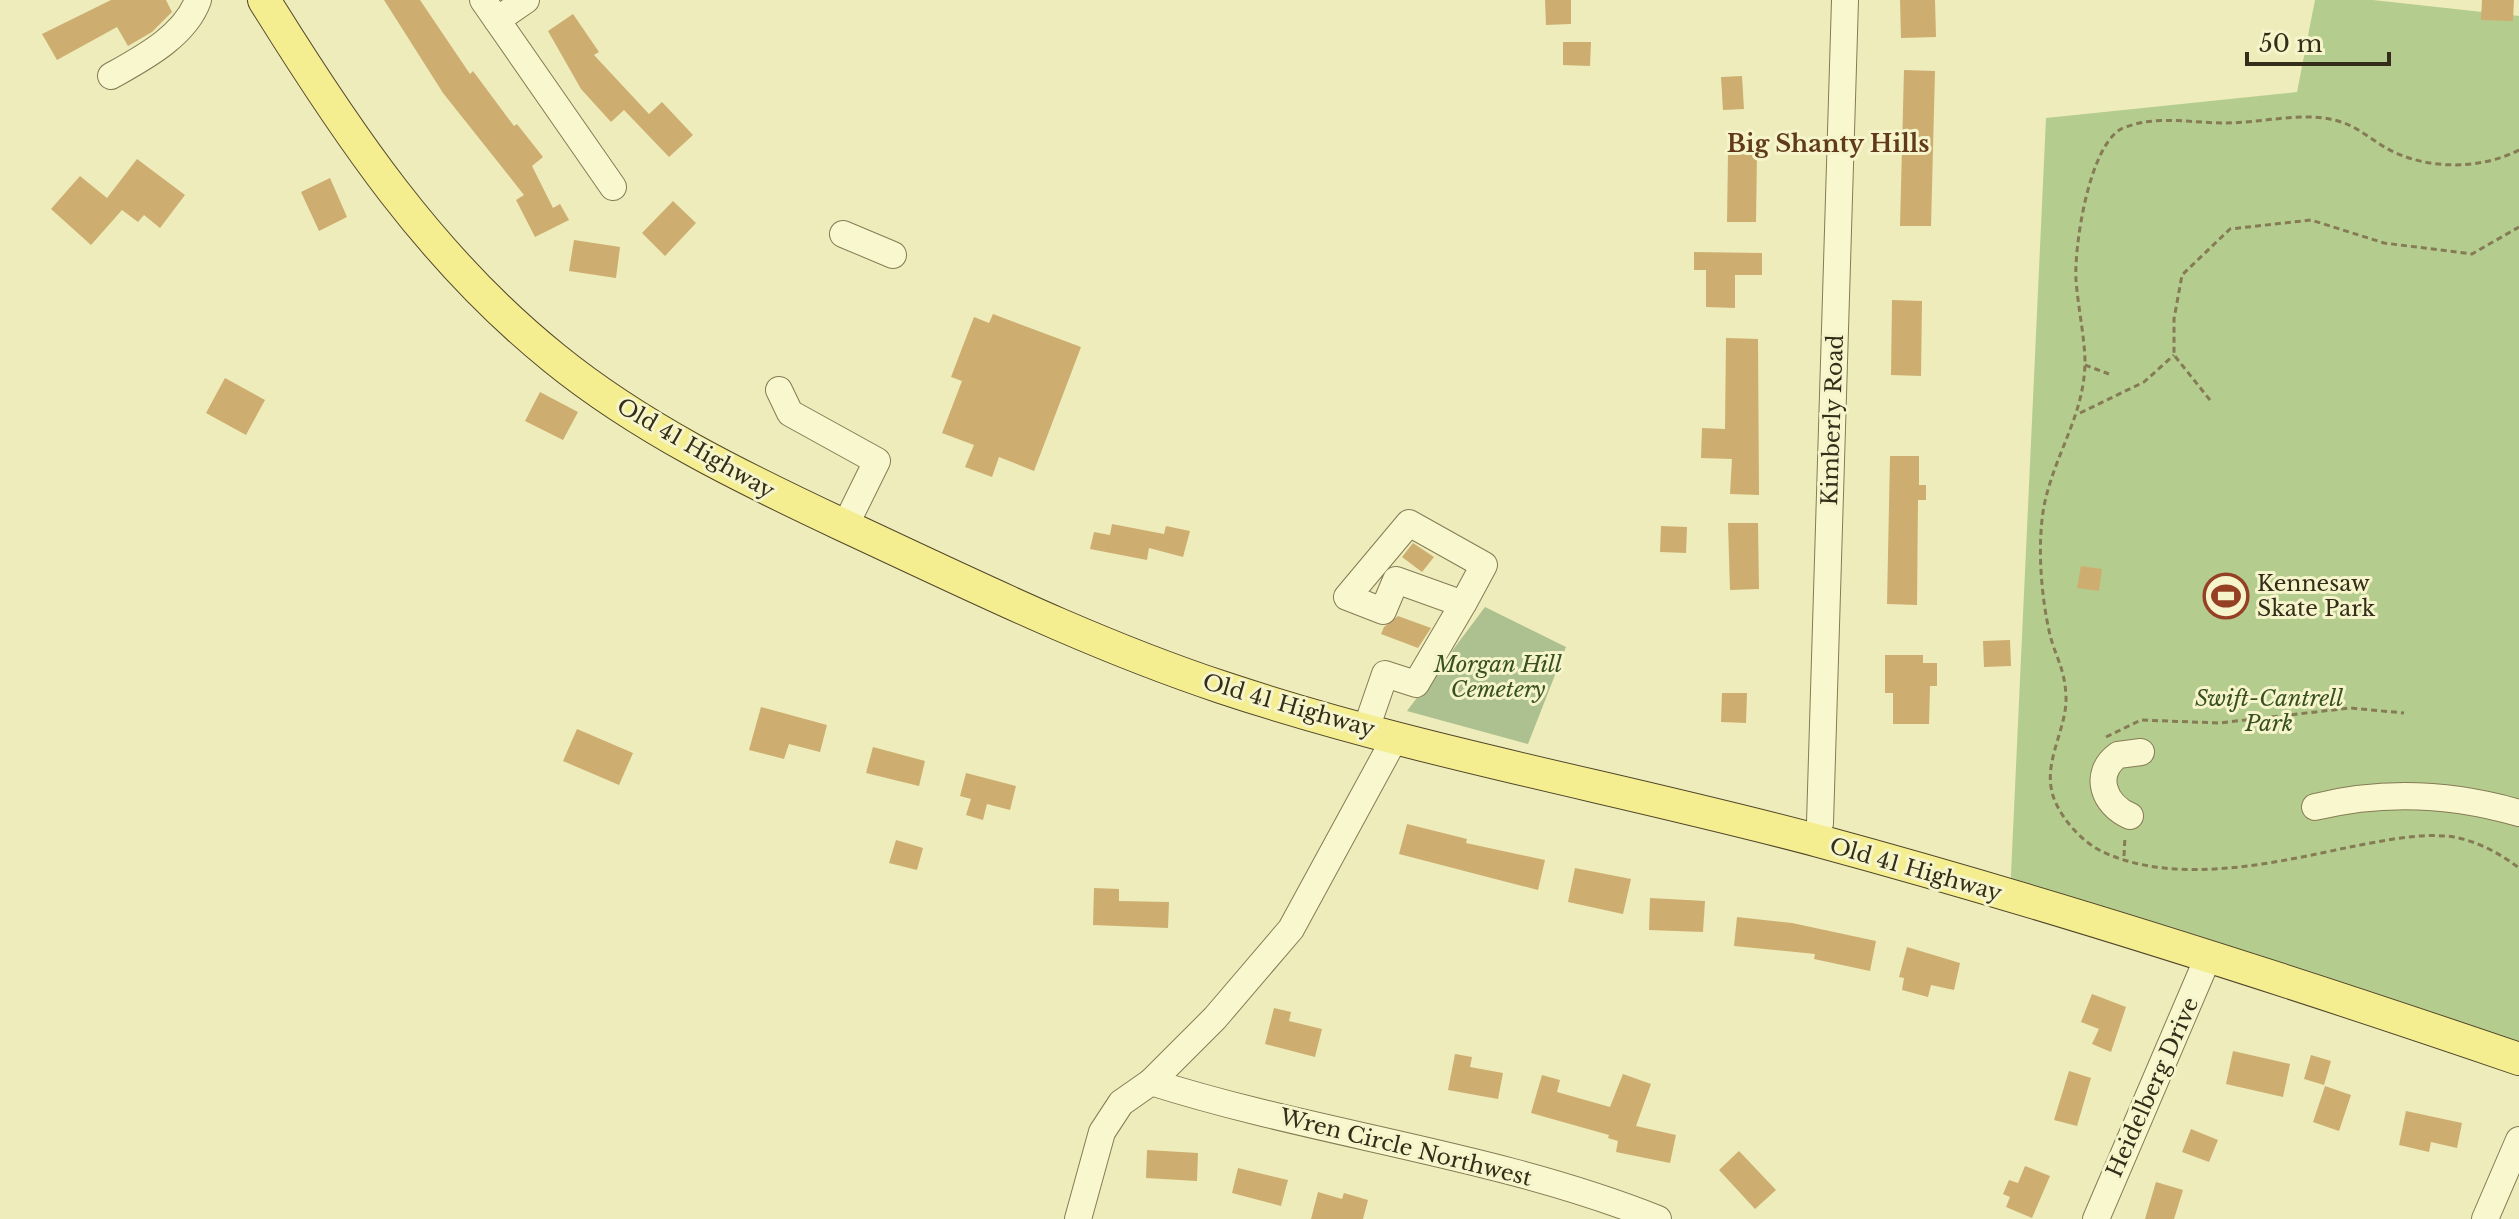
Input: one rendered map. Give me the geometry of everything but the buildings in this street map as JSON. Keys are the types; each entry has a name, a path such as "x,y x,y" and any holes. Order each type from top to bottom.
{"main road":[{"name":"Old 41 Highway","path":"264,0 373,168 427,237 516,326 602,394 661,431 781,497 1082,637 1218,686 1381,732 1816,840 2209,955 2519,1059"}],"street":[{"path":"111,76 145,57 179,29 198,0"},
{"path":"526,0 490,10 613,187"},
{"name":"Kimberly Road","path":"1816,840 1820,823 1845,0"},
{"path":"843,234 893,255"},
{"path":"779,390 790,413 877,461 845,526"},
{"path":"1078,1219 1102,1132 1121,1103 1151,1082 1255,975 1291,929 1381,732 1385,674 1416,684 1463,604 1484,565 1409,523 1347,597 1383,611 1396,580 1463,604"},
{"path":"2128,823 2107,800 2105,776 2118,755 2141,752"},
{"path":"2315,807 2364,795 2398,793 2517,806"},
{"name":"Heidelberg Drive","path":"2096,1219 2209,955"},
{"name":"Wren Circle Northwest","path":"1151,1082 1483,1165 1610,1200 1658,1219"},
{"path":"2485,1219 2519,1140"}],"path":[{"path":"2519,150 2500,160 2459,165 2426,163 2391,151 2356,127 2336,120 2309,117 2227,123 2144,122 2120,130 2100,159 2080,233 2076,279 2085,365 2080,413 2060,448 2042,524 2047,615 2052,640 2063,666 2066,703 2054,752 2050,788 2059,811 2077,832 2101,851 2181,869 2271,863 2391,839 2453,837 2487,848 2519,868"},
{"path":"2210,400 2174,355 2174,319 2182,275 2230,229 2311,220 2384,243 2472,254 2519,227"},
{"path":"2080,413 2144,382 2174,355"},
{"path":"2085,365 2109,374"},
{"path":"2100,745 2109,732 2141,720 2219,723 2350,708 2404,713"},
{"path":"2124,858 2128,823"}],"green space":[{"name":"Swift-Cantrell Park","path":"2315,0 2373,0 2519,16 2519,1051 2010,896 2046,118 2297,92"},
{"name":"Morgan Hill Cemetery","path":"1485,607 1566,647 1528,744 1407,711"}],"place":[{"name":"Kennesaw Skate Park","path":"2226,596"}],"district":[{"name":"Big Shanty Hills","path":"1828,144"}]}
